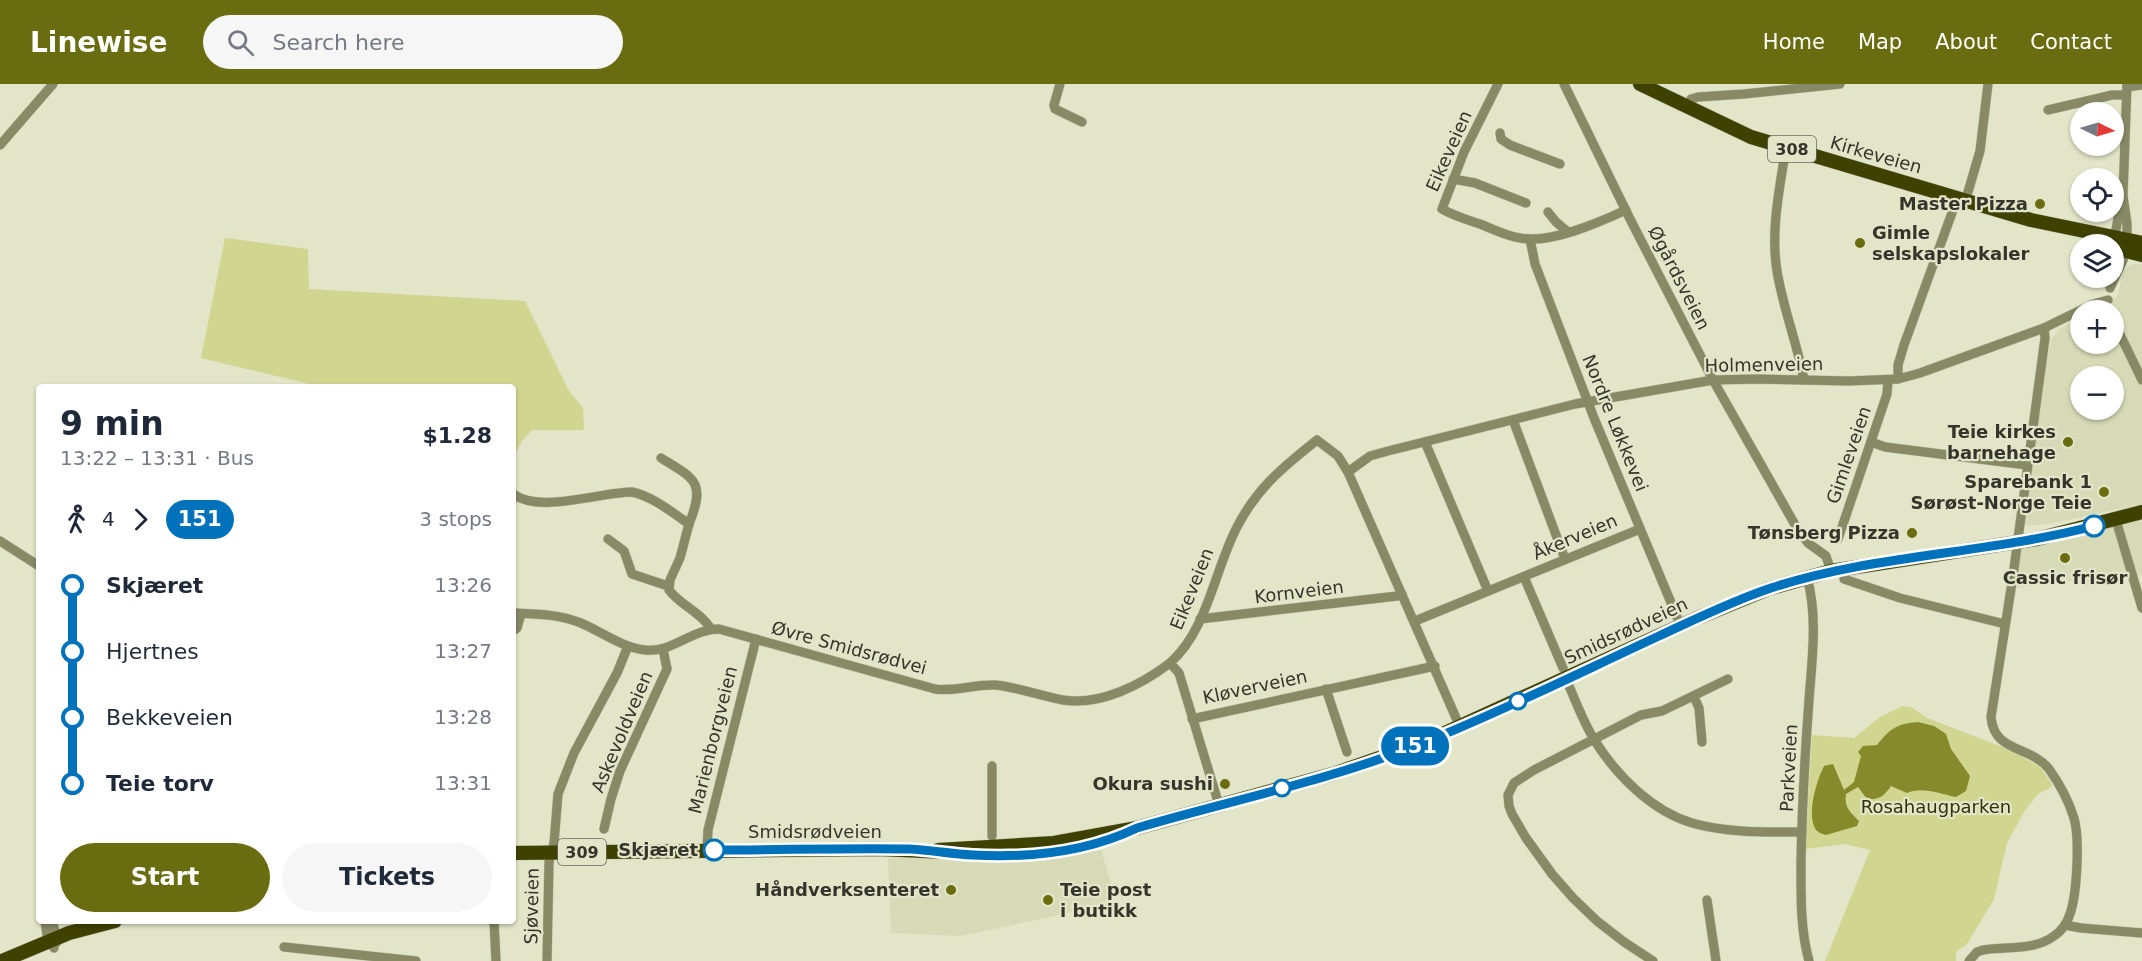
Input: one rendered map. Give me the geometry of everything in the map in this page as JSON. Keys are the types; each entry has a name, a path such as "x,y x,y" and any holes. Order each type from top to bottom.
{"main road":[{"name":"Kirkeveien","path":"1640,84 1751,136 2082,234"},
{"name":"Kirkeveien","path":"2124,244 2142,243"},
{"name":"Kirkeveien","path":"2124,247 2142,255"},
{"name":"Smidsrødveien","path":"516,853 938,850 999,856 1085,846 1114,838 1137,828 1380,759 1460,727 1564,674 1768,589 1831,571 2017,543 2142,512"},
{"path":"2,961 54,942 89,934 107,924"},
{"path":"22,961 54,942"}],"street":[{"path":"0,145 53,84"},
{"path":"1060,84 1055,109 1082,122"},
{"name":"Eikeveien","path":"1498,84 1475,128 1442,209 1500,232 1530,239 1568,232 1626,210"},
{"name":"Øgårdsveien","path":"1564,84 1713,380 1798,530 1808,543 1826,556 1831,571"},
{"path":"1691,99 1840,84"},
{"path":"1968,192 1980,152 1988,84"},
{"path":"2048,110 2112,95 2142,85"},
{"path":"2122,234 2127,224 2123,196 2126,89"},
{"path":"1500,133 1501,139 1510,145 1560,164"},
{"path":"1784,160 1777,209 1776,262 1804,380"},
{"path":"1453,178 1475,183 1526,203"},
{"name":"Gimleveien","path":"1838,539 1953,210"},
{"path":"1548,212 1568,232"},
{"name":"Nordre Løkkevei","path":"1530,239 1535,264 1677,617"},
{"path":"2108,300 2110,288"},
{"name":"Holmenveien","path":"1348,472 1370,456 1425,442 1589,402 1713,380 1893,379 1920,373 2044,328 2070,315"},
{"path":"1969,961 1977,951 2029,946 2048,940 2065,925 2073,903 2077,841 2074,818 2055,778 2047,767 2037,758 2004,743 1995,734 1991,717 2045,338 2044,328"},
{"path":"2124,343 2142,380"},
{"path":"1514,420 1565,559"},
{"name":"Eikeveien","path":"1170,663 1187,645 1200,619 1227,548 1252,501 1267,482 1317,440 1338,456 1348,472"},
{"path":"1425,442 1488,591"},
{"path":"1871,442 1885,447 2027,465"},
{"path":"660,458 685,473 697,486 697,505 689,524 680,558 668,586"},
{"path":"1348,472 1460,727"},
{"path":"516,496 523,500 543,502 632,492 640,494 689,524"},
{"path":"2116,520 2142,608"},
{"name":"Åkerveien","path":"1415,621 1640,529"},
{"path":"516,629 517,614 553,615 564,617 600,631 628,646 644,650 663,649 711,629 701,617 674,597 668,586 632,574 624,551 608,539"},
{"path":"0,541 36,564"},
{"name":"Åkerveien","path":"1524,577 1594,739 1607,759 1630,784 1674,816 1690,822 1727,829 1802,832"},
{"name":"Parkveien","path":"1807,577 1814,623 1802,832 1801,926 1809,961"},
{"path":"1844,579 1900,598 2006,624"},
{"name":"Kornveien","path":"1200,619 1342,604 1402,594"},
{"name":"Øvre Smidsrødvei","path":"711,629 719,629 935,689 959,690 992,685 1079,701 1097,699 1119,692 1170,663"},
{"name":"Marienborgveien","path":"707,850 708,830 756,639"},
{"name":"Sjøveien","path":"547,961 549,862 558,794 566,771 617,673 628,646"},
{"name":"Askevoldveien","path":"604,829 620,771 667,669 663,649"},
{"path":"1170,663 1179,673 1219,805"},
{"name":"Kløverveien","path":"1192,719 1435,666"},
{"path":"1653,961 1624,942 1573,898 1526,838 1509,806 1508,795 1522,776 1641,715 1662,711 1728,680"},
{"name":"Kløverveien","path":"1326,689 1347,752"},
{"path":"1694,697 1699,708 1702,742"},
{"path":"992,766 992,836"},
{"path":"1707,900 1716,961"},
{"path":"46,924 54,942"},
{"path":"52,924 54,942"},
{"path":"494,924 496,961"},
{"path":"2065,925 2142,933"},
{"path":"284,947 416,961"}],"shaded area":[{"path":"2132,264 2142,264 2142,504 2044,525 2024,525 2043,379 2051,340 2059,329 2070,323 2070,354 2124,354 2124,300 2113,300 2117,298 2120,288 2124,288 2124,270"},
{"path":"2142,517 2142,575 2084,587 2082,580 2014,588 2014,550"},
{"path":"1918,722 1934,726 1946,734 1951,749 1970,776 1966,791 1956,797 1925,790 1907,793 1891,786 1881,797 1867,799 1858,787 1846,794 1848,809 1859,821 1857,826 1826,835 1817,831 1812,817 1812,808 1818,780 1824,766 1833,764 1844,790 1854,782 1861,756 1858,752 1863,746 1877,745 1894,728"},
{"path":"1100,846 1115,897 1096,907 961,936 891,933 888,858 1032,859"}],"green space":[{"path":"225,238 308,249 309,289 525,301 569,391 583,408 584,430 532,430 516,452 516,384 309,384 201,358"},
{"name":"Rosahaugparken","path":"1902,706 1911,707 1927,718 2010,750 2040,767 2053,786 2038,794 2025,810 2007,843 1994,899 1967,944 1956,952 1956,961 1825,961 1870,850 1845,844 1805,849 1812,735 1854,738 1879,718"}],"bus line":[{"name":"151","path":"714,850 909,849 999,856 1026,855 1085,846 1174,817 1380,759 1460,727 1726,605 1768,589 1831,571 1988,548 2094,526"}],"place":[{"name":"Master Pizza","path":"2040,204"},
{"name":"Gimle selskapslokaler","path":"1860,243"},
{"name":"Teie kirkes barnehage","path":"2068,442"},
{"name":"Sparebank 1 Sørøst-Norge Teie","path":"2104,492"},
{"name":"Tønsberg Pizza","path":"1912,533"},
{"name":"Cassic frisør","path":"2065,558"},
{"name":"Okura sushi","path":"1225,784"},
{"name":"Skjæret","path":"714,850"},
{"name":"Håndverksenteret","path":"951,890"},
{"name":"Teie post i butikk","path":"1048,900"}]}
